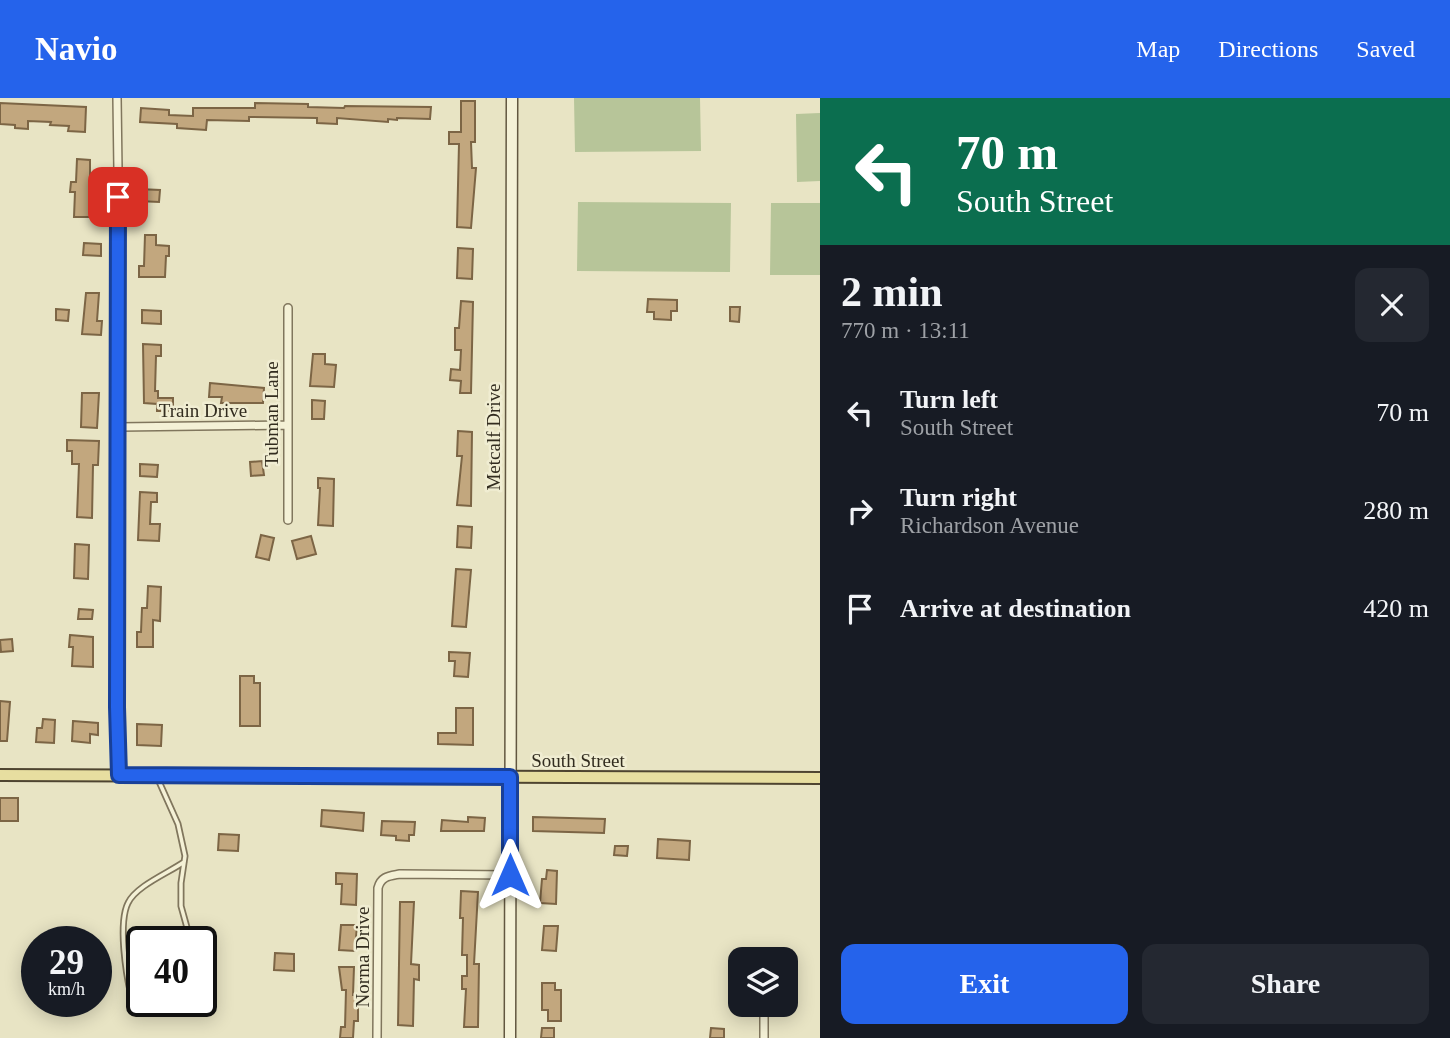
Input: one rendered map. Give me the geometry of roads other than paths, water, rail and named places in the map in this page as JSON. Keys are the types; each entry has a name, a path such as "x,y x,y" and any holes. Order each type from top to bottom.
{"main road":[{"name":"South Street","path":"0,775 820,778"}],"street":[{"path":"117,98 119,775"},
{"name":"Metcalf Drive","path":"510,1038 512,98"},
{"name":"Tubman Lane","path":"288,308 288,520"},
{"name":"Train Drive","path":"119,426 287,425"},
{"name":"Norma Drive","path":"377,1038 378,888 383,879 400,874 510,875"},
{"path":"764,1017 764,1038"}],"lane":[{"path":"156,775 178,824 185,856 181,906 187,926"},
{"path":"126,974 124,926 128,903 145,886 184,862"}]}
